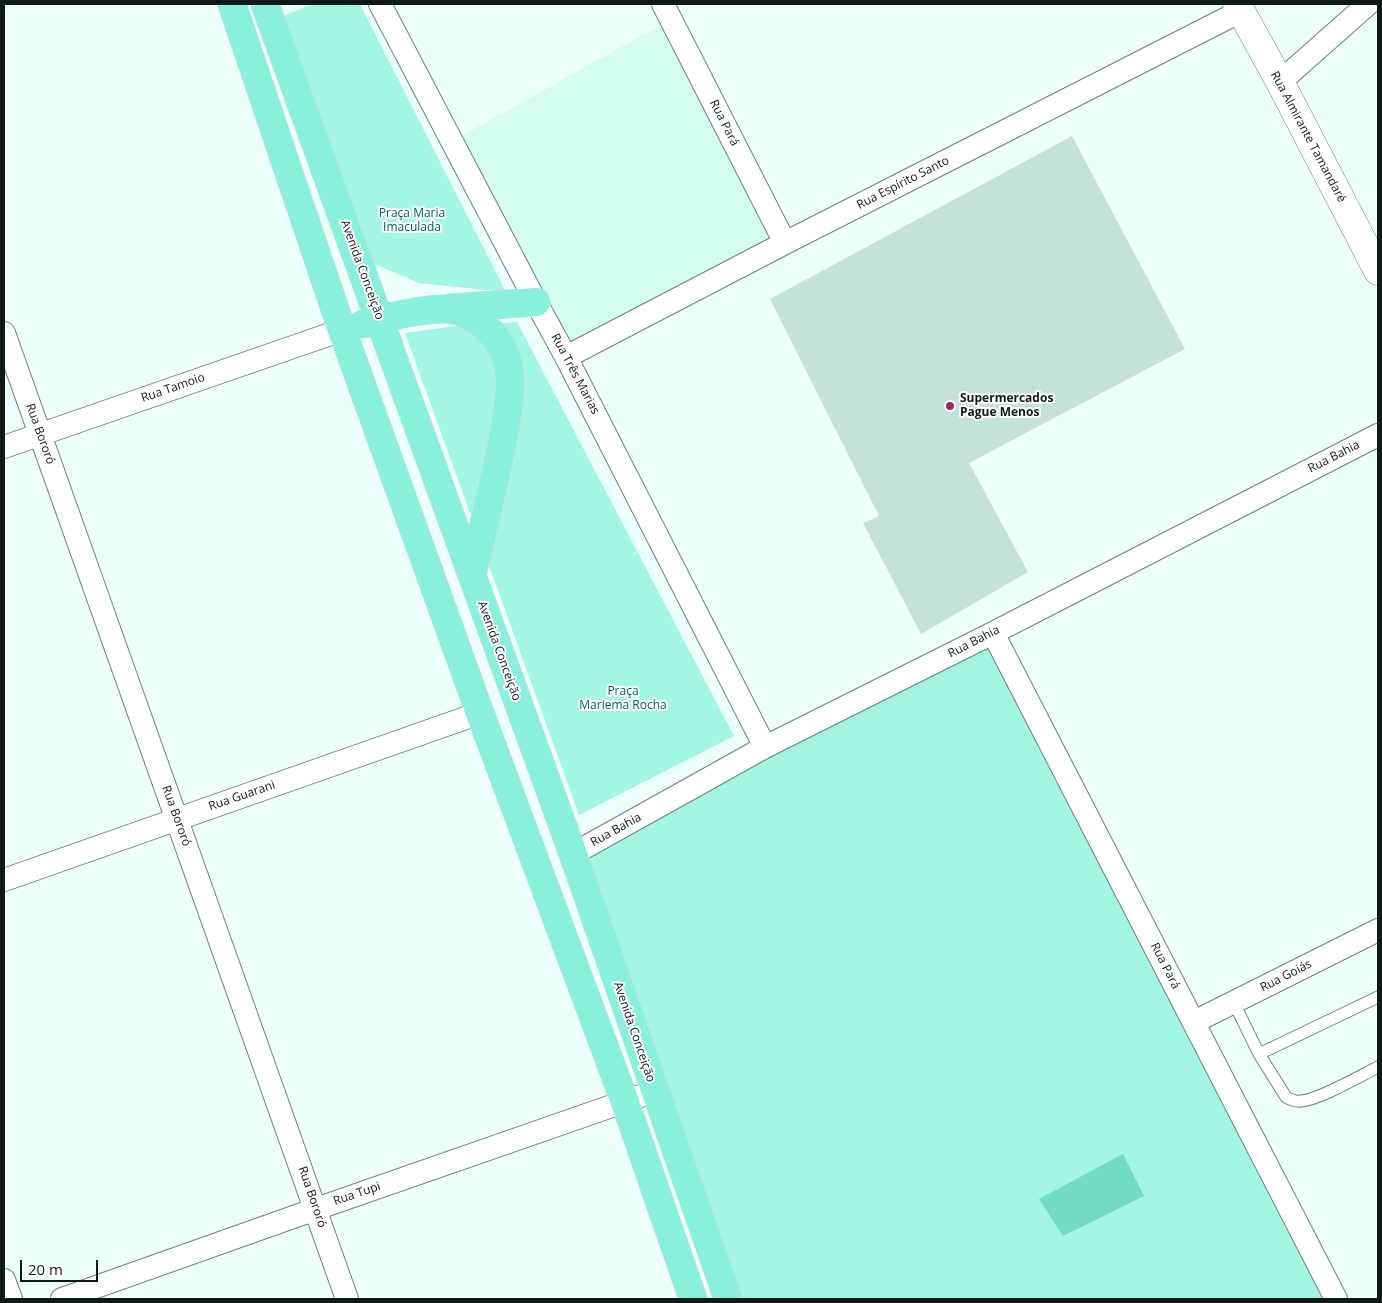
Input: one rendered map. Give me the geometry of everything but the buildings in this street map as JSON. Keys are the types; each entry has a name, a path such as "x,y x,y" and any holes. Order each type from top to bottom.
{"main road":[{"path":"232,4 342,330 480,713 625,1102 693,1299"},
{"name":"Avenida Conceição","path":"269,5 572,854 728,1299"},
{"path":"342,330 380,319 446,309 536,302"},
{"path":"446,309 472,317 488,328 500,342 506,357 510,377 509,400 500,457 472,575"}],"street":[{"name":"Rua Três Marias","path":"380,4 566,357 765,748"},
{"name":"Rua Pará","path":"663,4 785,243"},
{"path":"1280,82 1368,4"},
{"name":"Rua Espírito Santo","path":"566,357 1239,7"},
{"name":"Rua Almirante Tamandaré","path":"1239,7 1378,271"},
{"name":"Rua Tamoio","path":"4,447 342,330"},
{"name":"Rua Bororó","path":"4,333 347,1299"},
{"name":"Rua Bahia","path":"572,854 765,748 1378,435"},
{"name":"Rua Pará","path":"993,633 1336,1299"},
{"name":"Rua Guarani","path":"4,880 480,713"},
{"name":"Rua Goiás","path":"1194,1022 1378,930"},
{"name":"Rua Tupi","path":"62,1299 655,1092"},
{"path":"4,1280 11,1299"}],"lane":[{"path":"1259,1054 1378,997"},
{"path":"1234,1003 1259,1054 1286,1097 1292,1101 1302,1102 1314,1098 1378,1067"}],"shaded area":[{"path":"666,22 774,241 569,350 458,138"},
{"path":"1123,1154 1144,1196 1063,1236 1039,1199"}],"green space":[{"name":"Praça Maria Imaculada","path":"313,4 360,4 506,292 419,283 372,263 283,16"},
{"name":"Praça Mariema Rocha","path":"517,322 734,736 579,815 405,333 456,326"},
{"path":"993,633 1331,1299 730,1299 578,851"}],"place":[{"name":"Supermercados Pague Menos","path":"950,406"}]}
